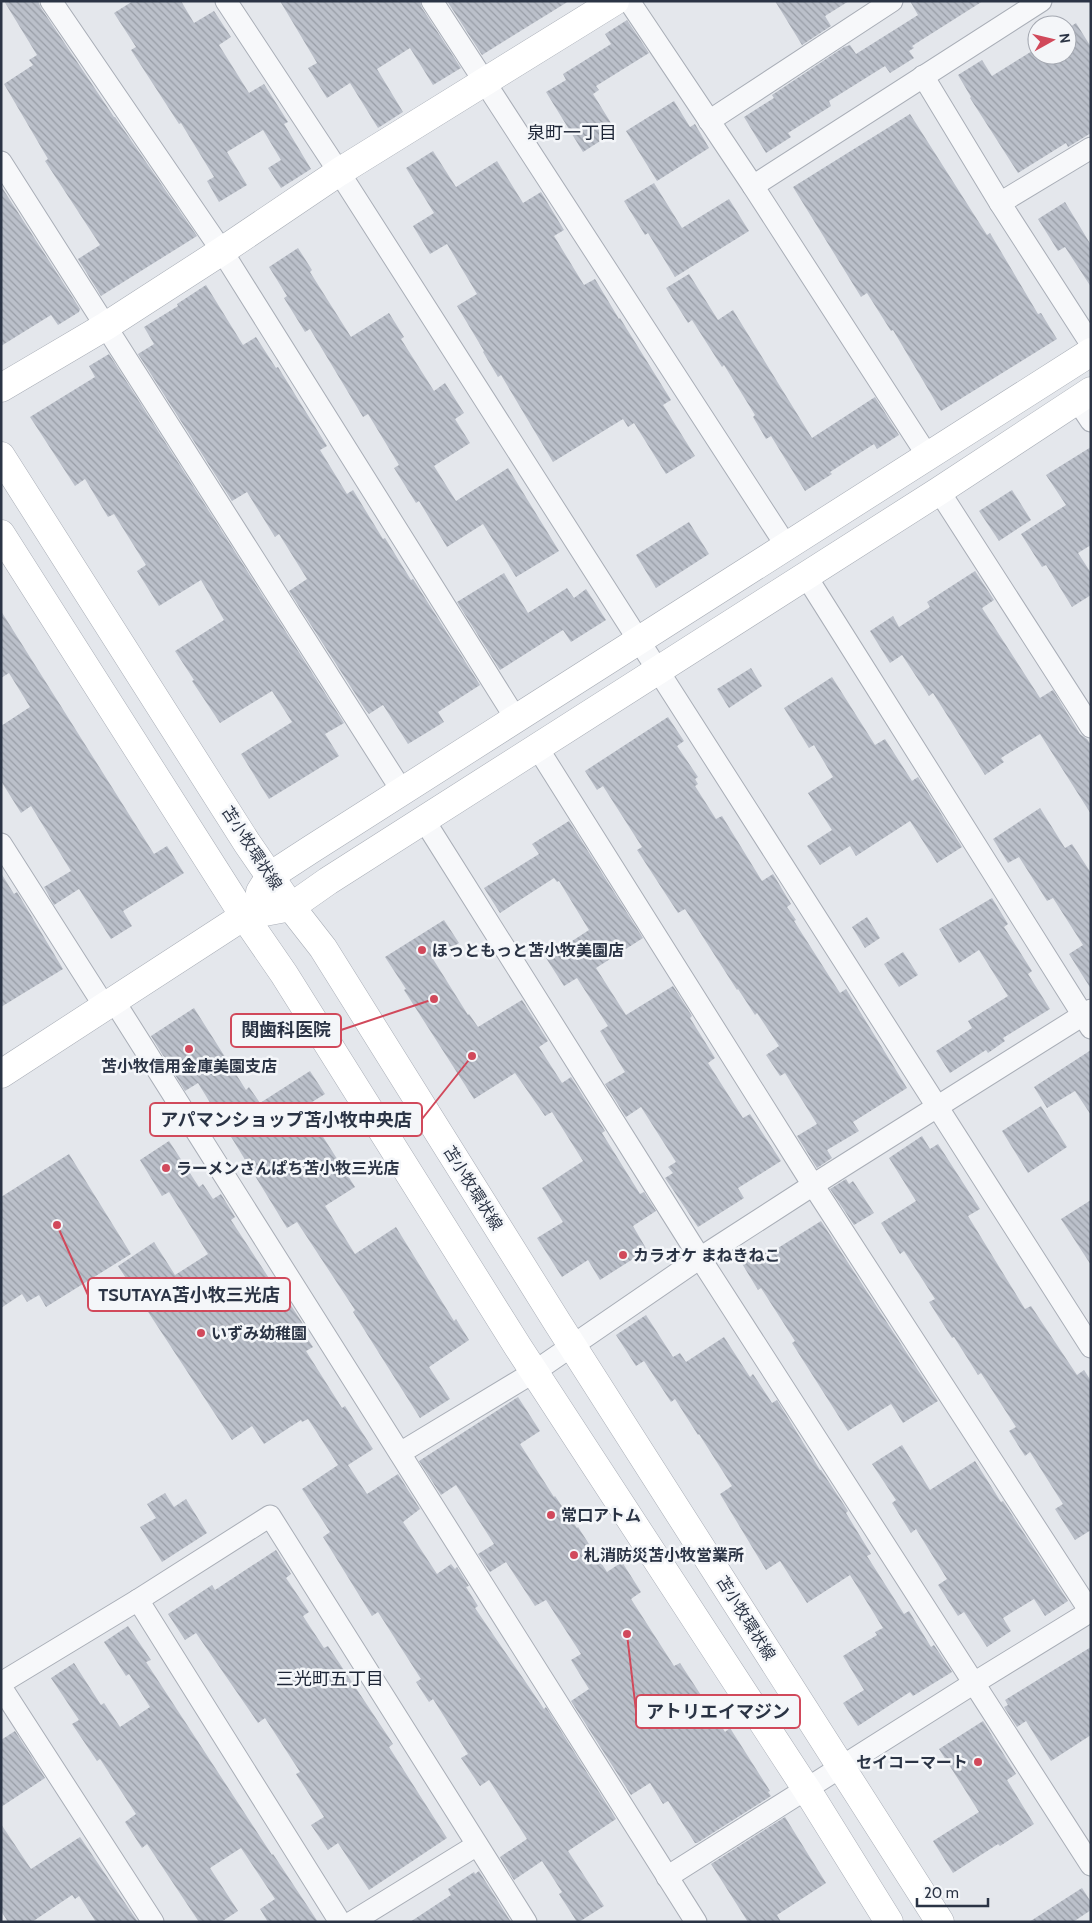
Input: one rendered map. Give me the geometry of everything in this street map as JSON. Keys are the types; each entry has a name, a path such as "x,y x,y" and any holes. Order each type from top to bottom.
{"main road":[{"path":"1,388 106,326 339,172 615,1"},
{"path":"244,916 270,876 1091,352"},
{"path":"1,1074 244,916 291,907 328,881 939,491 1086,404"},
{"name":"苫小牧環状線","path":"1,456 270,876 323,948 940,1922"},
{"path":"1,534 244,916 284,974 534,1372 806,1790 889,1922"}],"street":[{"path":"51,1 222,251 516,719"},
{"path":"226,1 339,172 1091,1347"},
{"path":"432,1 787,547"},
{"path":"629,1 753,186 927,455"},
{"path":"710,121 892,1"},
{"path":"753,186 1041,1"},
{"path":"923,76 1000,203 1091,344"},
{"path":"1000,203 1091,148"},
{"path":"1,162 402,791"},
{"path":"939,491 1091,727"},
{"path":"400,1453 534,1372 700,1258 813,1185 937,1107 1088,1018 806,576"},
{"path":"537,747 813,1185 1090,1612 667,1877"},
{"path":"424,820 700,1258 1091,1865"},
{"path":"1,844 110,1004 400,1453 696,1922"},
{"path":"152,1922 1,1685 270,1516 526,1922"},
{"path":"138,1600 340,1922"},
{"path":"352,1922 477,1845"}],"building":[{"path":"4,1 38,1 114,117 197,236 101,296 78,259 100,245 45,161 48,159 4,84 33,65 29,60 37,55"},
{"path":"133,1 181,1 194,23 214,11 231,37 219,45 249,93 264,84 288,122 284,124 311,169 281,188 268,168 281,160 263,130 227,152 247,185 219,202 207,181 214,177 181,123 179,124 131,50 136,47 114,13"},
{"path":"280,1 420,1 422,8 461,68 433,85 410,48 377,69 403,112 378,128 350,83 327,98 308,68 317,63"},
{"path":"447,1 569,1 482,55"},
{"path":"775,1 849,1 825,16 831,26 802,45"},
{"path":"910,1 983,1 912,46 914,48 909,51 914,58 890,73 885,66 829,101 831,106 788,133 791,137 766,153 744,117 774,98 772,95 844,47 850,45 856,54 918,15"},
{"path":"627,20 649,53 596,86 599,90 593,94 616,131 583,152 546,92 566,80 563,74 611,44 605,34"},
{"path":"1077,25 1091,47 1091,133 1068,147 1066,143 1018,173 970,98 958,75 982,60 992,76 1027,54 1027,65 1077,65"},
{"path":"674,101 690,127 695,124 709,148 657,181 626,131"},
{"path":"910,114 987,235 990,233 1038,314 1041,313 1057,339 941,411 893,330 891,331 867,293 861,297 793,187"},
{"path":"433,151 456,187 497,161 523,203 541,192 564,230 554,236 584,285 595,279 620,318 671,400 663,405 695,456 666,474 634,423 628,427 623,419 553,462 501,375 498,377 457,306 477,294 447,244 430,254 413,226 434,213 406,168"},
{"path":"654,183 682,228 729,199 749,231 675,277 648,233 645,235 624,201"},
{"path":"1,186 80,309 79,312 58,325 51,315 1,346"},
{"path":"1065,202 1091,245 1091,287 1065,247 1058,251 1038,219"},
{"path":"298,248 312,270 310,272 351,337 389,313 404,337 401,339 434,391 445,383 464,413 455,419 470,443 434,466 456,501 508,468 559,551 516,577 483,524 447,547 419,501 416,503 394,468 399,465 368,414 363,417 310,329 305,332 284,298 287,296 269,267"},
{"path":"689,274 718,320 733,310 812,438 875,397 899,435 877,449 874,444 830,472 832,474 805,491 771,436 766,439 753,417 755,415 724,365 722,367 692,320 688,323 666,288"},
{"path":"206,285 243,345 256,337 276,368 278,367 327,446 320,450 347,494 353,490 383,539 385,538 411,580 413,579 480,685 438,712 444,722 408,744 383,705 369,714 365,709 289,591 307,579 279,534 275,537 247,492 232,501 138,354 154,344 144,327 178,306 177,304"},
{"path":"109,354 344,723 325,734 339,756 269,799 241,754 292,722 272,691 220,723 175,651 224,620 201,580 159,606 137,571 146,565 114,514 108,517 85,479 75,486 30,417 95,377 89,366"},
{"path":"1091,447 1091,545 1078,553 1091,573 1091,595 1072,607 1046,565 1042,567 1021,534 1066,505 1046,475"},
{"path":"1012,490 1031,520 999,541 979,511"},
{"path":"689,522 709,554 656,588 636,555"},
{"path":"975,571 994,600 982,608 1040,698 1053,690 1080,734 1091,745 1091,814 1040,734 1001,758 1004,762 985,775 933,693 929,696 902,655 890,663 870,631 893,616 899,627 930,607 927,602"},
{"path":"504,573 528,613 567,588 574,598 586,589 606,620 571,642 563,630 500,670 457,602"},
{"path":"1,611 154,854 167,846 184,873 123,911 132,926 111,939 79,889 54,905 44,887 71,871 31,806 21,813 1,781 1,726 30,707 9,673 1,678"},
{"path":"751,668 762,686 729,708 717,689"},
{"path":"832,677 875,745 885,739 912,781 918,777 962,847 937,863 910,821 856,856 850,846 820,865 807,846 832,830 808,793 833,777 814,745 809,748 784,708"},
{"path":"668,717 684,741 677,746 698,777 695,779 698,784 695,786 716,819 722,816 762,881 773,874 791,904 787,907 796,920 794,921 840,993 846,989 907,1088 853,1122 859,1131 827,1150 832,1158 817,1168 797,1136 817,1124 785,1073 780,1076 766,1055 779,1046 757,1013 755,1015 737,990 685,909 678,913 637,850 642,847 603,786 597,790 585,771"},
{"path":"1040,808 1065,848 1072,844 1091,873 1091,989 1069,954 1083,945 1053,898 1047,901 1019,857 1008,863 993,839"},
{"path":"569,821 643,938 596,968 626,1015 673,986 715,1058 708,1063 743,1118 750,1114 781,1161 738,1188 744,1198 698,1227 665,1178 673,1173 668,1167 676,1162 641,1107 626,1117 605,1084 625,1072 600,1031 608,1026 577,978 564,986 546,958 589,930 559,881 557,882 554,878 500,913 484,888 539,854 532,844"},
{"path":"1,873 14,894 17,892 63,969 1,1007"},
{"path":"992,898 1008,924 1004,927 1032,971 1028,974 1050,1009 1003,1038 1005,1041 988,1053 986,1050 950,1073 936,1051 972,1028 968,1021 1008,996 979,950 959,963 939,929"},
{"path":"867,917 880,938 865,948 852,927"},
{"path":"444,920 459,943 433,959 468,1015 478,1027 522,1000 548,1041 539,1047 562,1083 571,1077 605,1131 602,1133 640,1194 644,1192 656,1211 633,1226 647,1250 600,1280 588,1260 562,1277 537,1238 563,1222 542,1188 583,1161 552,1112 545,1116 515,1073 474,1099 385,957"},
{"path":"903,952 918,975 899,987 884,964"},
{"path":"194,1008 246,1090 249,1087 260,1103 310,1071 325,1094 304,1107 355,1187 325,1206 355,1254 396,1227 454,1321 456,1319 469,1340 429,1367 450,1399 420,1418 353,1312 355,1310 297,1222 287,1228 198,1083 185,1091 151,1036"},
{"path":"1091,1050 1091,1115 1075,1091 1047,1108 1034,1087"},
{"path":"1041,1106 1067,1147 1028,1173 1002,1131"},
{"path":"922,1136 930,1149 938,1144 980,1209 968,1216 1025,1309 1031,1306 1077,1375 1084,1370 1091,1381 1091,1530 1075,1540 1055,1509 1063,1504 1030,1452 1025,1456 1009,1431 1016,1427 981,1373 978,1375 954,1337 952,1338 929,1302 935,1299 904,1251 900,1254 881,1223 916,1201 889,1158"},
{"path":"169,1141 199,1187 203,1184 213,1199 221,1194 235,1217 231,1220 278,1292 281,1290 307,1330 303,1332 313,1347 306,1351 342,1408 345,1406 373,1449 348,1465 367,1494 398,1474 420,1509 403,1522 437,1574 451,1564 455,1569 457,1567 469,1586 466,1587 478,1606 475,1608 544,1709 546,1707 616,1819 568,1851 604,1906 579,1922 577,1922 559,1894 562,1892 542,1861 514,1880 500,1857 527,1839 489,1780 480,1786 461,1758 468,1754 433,1699 429,1702 416,1682 421,1679 378,1612 372,1616 323,1537 330,1532 302,1489 338,1465 308,1419 302,1422 301,1420 264,1444 252,1426 232,1440 118,1266 154,1242 175,1275 208,1254 169,1192 162,1196 140,1160"},
{"path":"69,1154 131,1254 46,1307 39,1295 27,1302 22,1294 1,1308 1,1197"},
{"path":"846,1179 849,1184 853,1181 874,1213 854,1225 830,1189"},
{"path":"1091,1200 1091,1265 1061,1219"},
{"path":"821,1221 938,1401 903,1423 891,1404 848,1431 792,1343 795,1341 761,1288 758,1290 738,1257 755,1247 760,1256 768,1251 770,1253"},
{"path":"646,1315 673,1357 680,1353 686,1362 724,1337 750,1377 753,1374 772,1403 777,1400 848,1511 846,1513 871,1554 867,1556 904,1614 909,1611 931,1647 934,1645 952,1672 913,1696 910,1692 858,1726 843,1703 864,1690 843,1656 877,1635 875,1632 883,1628 850,1575 807,1603 780,1561 766,1570 720,1494 732,1486 699,1434 675,1399 671,1402 644,1361 636,1366 616,1335"},
{"path":"518,1397 540,1431 520,1444 554,1497 578,1527 607,1572 622,1562 641,1592 631,1599 674,1666 680,1663 725,1732 730,1728 770,1791 768,1792 771,1796 697,1843 695,1843 668,1801 663,1804 650,1783 631,1795 571,1701 589,1689 571,1660 581,1654 546,1600 535,1606 506,1562 490,1572 478,1554 494,1544 456,1485 441,1495 419,1461"},
{"path":"902,1445 930,1490 975,1461 1068,1601 1045,1616 1034,1599 1003,1618 1011,1631 987,1647 964,1612 958,1616 938,1585 947,1579 916,1529 911,1533 892,1503 896,1500 872,1464"},
{"path":"165,1493 174,1507 186,1499 207,1533 162,1562 140,1527 156,1518 147,1504"},
{"path":"276,1550 291,1574 286,1578 309,1612 303,1616 324,1648 328,1646 393,1744 389,1747 447,1838 369,1890 338,1843 328,1850 311,1825 324,1817 296,1774 300,1772 265,1718 258,1723 196,1633 185,1640 168,1614 212,1585 215,1590"},
{"path":"128,1626 151,1660 146,1662 318,1922 268,1922 260,1909 275,1899 241,1848 210,1868 238,1911 221,1922 199,1922 147,1844 142,1848 125,1822 136,1814 100,1759 97,1761 72,1724 79,1720 51,1678 74,1663 101,1705 104,1703 120,1727 150,1707 129,1674 126,1676 104,1642"},
{"path":"1091,1647 1091,1735 1051,1761 1026,1721 1017,1727 1004,1707 1008,1705 1005,1700"},
{"path":"983,1721 1016,1774 1007,1780 1034,1824 1000,1846 998,1844 953,1873 933,1841 979,1812 939,1749"},
{"path":"15,1731 45,1778 1,1807 1,1740"},
{"path":"785,1817 826,1883 777,1915 781,1922 748,1922 711,1864"},
{"path":"1,1824 31,1869 80,1837 138,1922 96,1922 79,1896 75,1899 72,1895 32,1922 8,1922 1,1911"},
{"path":"479,1871 511,1922 410,1922 451,1895 448,1889 474,1872 475,1874"},
{"path":"1082,1888 1091,1902 1091,1910 1073,1922 1029,1922"}],"place":[{"name":"ほっともっと苫小牧美園店","path":"422,950"},
{"name":"関歯科医院","path":"434,999"},
{"name":"苫小牧信用金庫美園支店","path":"189,1049"},
{"name":"アパマンショップ苫小牧中央店","path":"472,1056"},
{"name":"ラーメンさんぱち苫小牧三光店","path":"166,1168"},
{"name":"TSUTAYA苫小牧三光店","path":"57,1225"},
{"name":"カラオケ まねきねこ","path":"623,1255"},
{"name":"いずみ幼稚園","path":"201,1333"},
{"name":"常口アトム","path":"551,1515"},
{"name":"札消防災苫小牧営業所","path":"574,1555"},
{"name":"アトリエイマジン","path":"627,1634"},
{"name":"セイコーマート","path":"978,1762"}],"district":[{"name":"泉町一丁目","path":"572,133"},
{"name":"三光町五丁目","path":"330,1679"}]}
